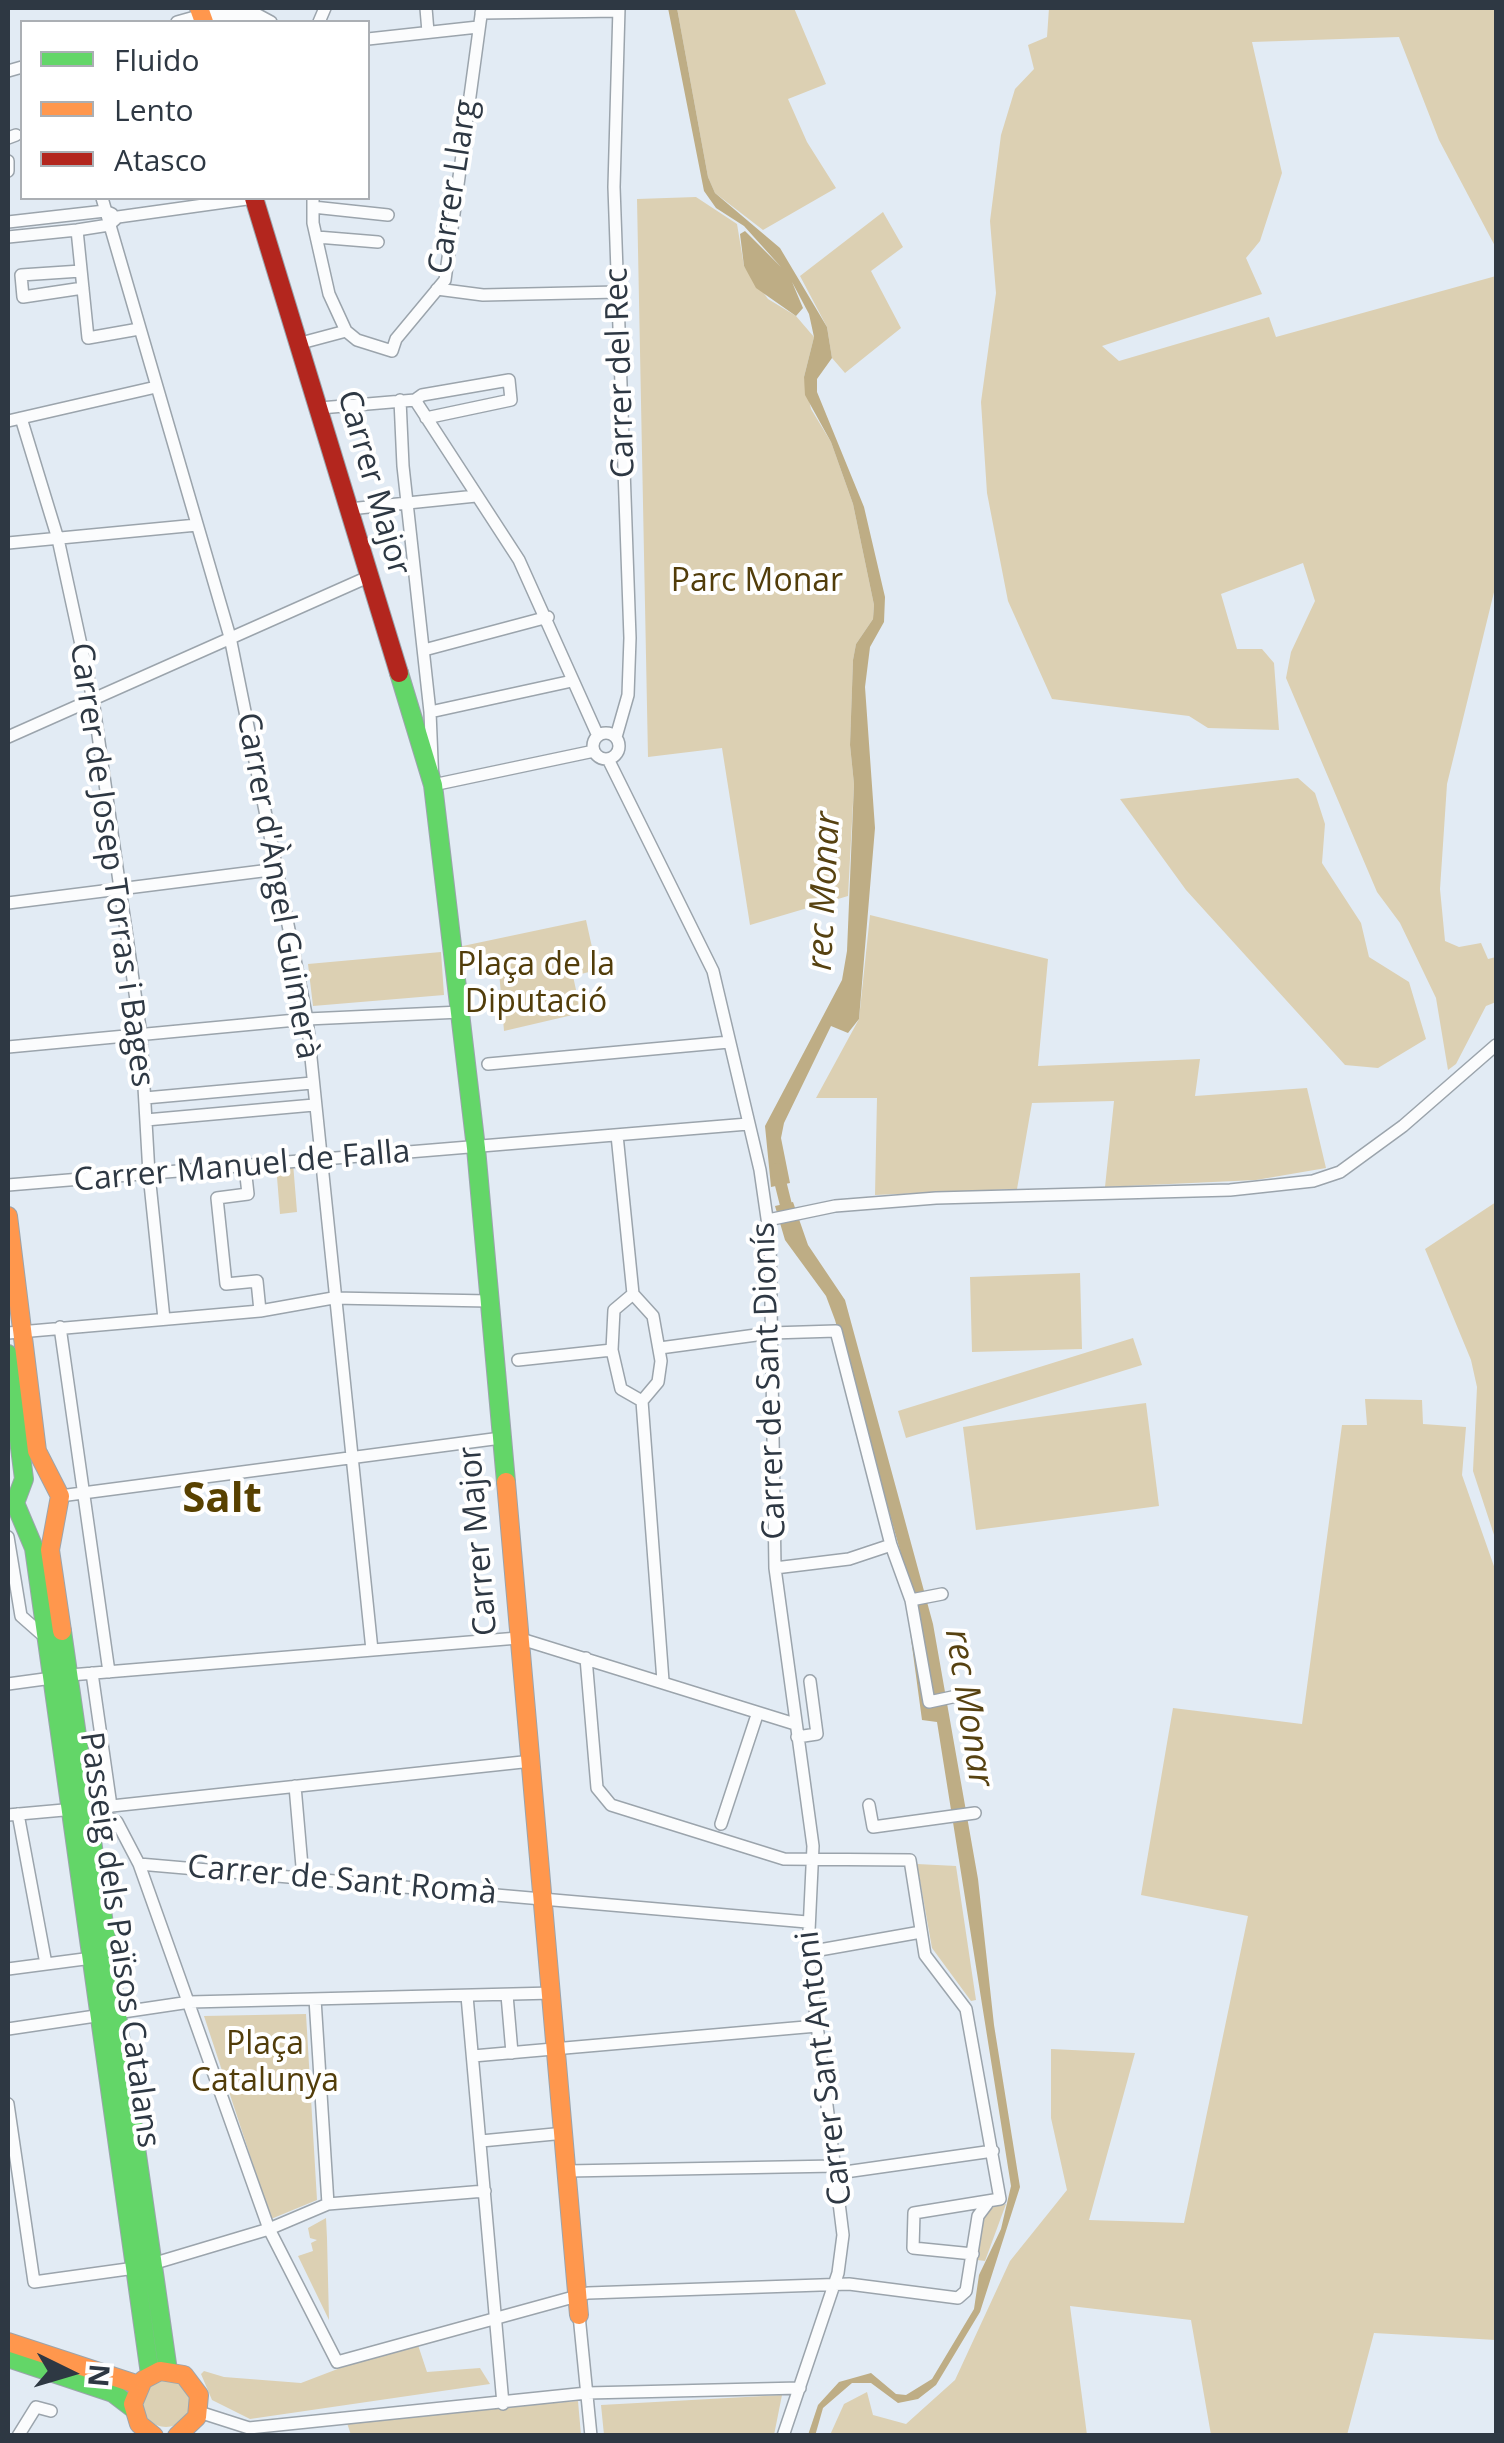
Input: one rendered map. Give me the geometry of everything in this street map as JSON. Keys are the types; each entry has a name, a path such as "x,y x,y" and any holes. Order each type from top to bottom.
{"street":[{"path":"426,8 428,32"},
{"path":"481,10 618,9"},
{"name":"Carrer del Rec","path":"616,737 628,695 630,638 614,187 618,9"},
{"name":"Carrer Llarg","path":"346,330 356,340 392,352 396,339 444,280 481,10"},
{"path":"202,15 258,15 267,20"},
{"path":"370,39 478,27"},
{"path":"8,161 8,171"},
{"path":"8,237 76,230 242,200"},
{"name":"Carrer Major","path":"255,200 433,786"},
{"path":"301,343 346,330 329,294 316,237 313,202 388,215"},
{"path":"8,222 104,204"},
{"name":"Carrer d'Àngel Guimerà","path":"104,204 114,221 139,329 230,637 307,1019 372,1650"},
{"path":"76,230 88,338 139,329"},
{"path":"316,237 378,242"},
{"path":"81,271 21,275 23,297 83,288"},
{"path":"437,289 483,296 618,292"},
{"path":"320,408 415,400 422,395 509,380 511,400 426,418"},
{"path":"8,421 156,388"},
{"path":"400,400 424,652 548,617"},
{"path":"415,400 519,560 548,617 598,736 594,750"},
{"name":"Carrer de Josep Torras i Bages","path":"21,418 58,538 93,700 141,1035 148,1174 164,1319"},
{"path":"350,508 476,496"},
{"path":"8,542 197,525"},
{"path":"8,737 368,577"},
{"name":"Carrer Major","path":"424,652 433,786 476,1148 579,2315"},
{"path":"430,712 572,681"},
{"path":"433,786 594,750 608,760 618,753 616,737 607,733 598,736"},
{"name":"Carrer de Sant Dionís","path":"608,760 713,971 771,1219 775,1568 796,1731"},
{"path":"8,903 278,868"},
{"path":"8,1047 307,1019 460,1012"},
{"path":"488,1064 730,1042"},
{"path":"771,1219 936,1198 1230,1190 1313,1180 1340,1172 1402,1126 1496,1045"},
{"path":"145,1098 312,1083"},
{"path":"146,1120 314,1105"},
{"name":"Carrer Manuel de Falla","path":"8,1185 748,1124"},
{"path":"616,1135 633,1294 653,1316 660,1348 658,1382 642,1402 664,1681"},
{"path":"245,1167 248,1194 217,1198 226,1284 257,1281 260,1311"},
{"path":"8,1216 15,1333 37,1451 57,1504 50,1550 61,1676 90,1808 108,2012 143,2266 153,2377 134,2409"},
{"path":"633,1294 614,1310 612,1350 622,1389 642,1402"},
{"path":"15,1333 260,1311 334,1298 489,1300"},
{"path":"60,1327 109,1672"},
{"path":"660,1348 770,1333 836,1331 891,1545 910,1600 929,1702 953,1697"},
{"path":"518,1360 612,1350"},
{"name":"Passeig dels Països Catalans","path":"8,1354 10,1396 24,1479 14,1498 34,1548 46,1638 61,1676 70,1810 92,1958 108,2012"},
{"path":"22,1516 40,1519 57,1504 83,1493 501,1438"},
{"path":"24,1479 47,1478"},
{"path":"8,1537 20,1616 46,1638"},
{"path":"775,1568 849,1559 891,1545"},
{"path":"910,1600 936,1595"},
{"path":"8,1684 92,1673 518,1638 664,1681 796,1731 816,1734 810,1681"},
{"path":"586,1658 597,1788 612,1805 784,1859 910,1860 925,1954 966,2009 1000,2199 914,2213 912,2248 973,2254"},
{"path":"92,1673 111,1806"},
{"path":"721,1824 756,1718"},
{"name":"Carrer Sant Antoni","path":"783,2436 834,2284 843,2234 808,1952 812,1858 796,1731"},
{"path":"46,1964 13,1814 532,1761"},
{"path":"295,1786 302,1878"},
{"path":"870,1805 873,1827 971,1813"},
{"path":"90,1808 111,1816 139,1864 269,2229 337,2362 576,2294 834,2284 958,2298 966,2291 978,2216 987,2204"},
{"name":"Carrer de Sant Romà","path":"139,1864 807,1922"},
{"path":"808,1952 921,1932"},
{"path":"8,1969 92,1958"},
{"path":"8,2029 190,2002 553,1993"},
{"path":"507,1995 512,2052"},
{"path":"467,1996 503,2404"},
{"path":"315,2000 328,2204"},
{"path":"474,2056 817,2026"},
{"path":"8,2104 34,2282 143,2266 269,2229 328,2204 485,2191"},
{"path":"481,2141 564,2133"},
{"path":"567,2171 837,2169 993,2151"},
{"path":"579,2315 591,2436"},
{"path":"8,2342 153,2377 184,2375 194,2384 199,2412 190,2427 177,2436"},
{"path":"8,2358 114,2393 134,2409 139,2424 154,2436"},
{"path":"199,2412 250,2428 587,2393 800,2388"},
{"path":"20,2435 36,2407 51,2412"}],"green space":[{"path":"677,8 794,8 826,84 788,99 807,142 836,188 763,230 715,193 708,177"},
{"path":"1049,8 1496,8 1496,248 1439,140 1399,37 1252,42 1282,173 1260,241 1246,258 1262,294 1102,346 1119,361 1269,317 1276,337 1496,276 1496,584 1447,784 1440,889 1445,941 1459,947 1481,943 1488,959 1496,957 1496,1002 1486,1006 1456,1064 1448,1070 1436,998 1400,923 1377,892 1286,678 1291,652 1315,601 1303,563 1221,594 1237,649 1262,649 1274,663 1279,730 1208,728 1189,716 1052,699 1008,601 987,493 981,402 996,293 990,221 1001,135 1015,89 1034,69 1028,45 1047,37"},
{"name":"Parc Monar","path":"696,197 737,224 744,266 768,299 796,316 814,337 804,377 811,409 831,442 853,504 874,605 873,619 856,644 853,660 850,745 854,784 848,896 750,925 722,748 648,757 637,199"},
{"path":"883,212 903,247 871,271 901,328 845,373 832,358 827,327 800,276"},
{"path":"1298,778 1315,793 1325,824 1322,863 1361,923 1369,957 1409,982 1426,1039 1378,1068 1345,1065 1186,890 1120,799"},
{"path":"870,915 1048,959 1038,1066 1200,1059 1195,1096 1307,1088 1326,1168 1256,1180 1105,1187 1114,1101 1032,1103 1017,1189 875,1195 877,1098 816,1098 859,1019"},
{"name":"Plaça de la Diputació","path":"586,920 597,970 573,976 581,1013 504,1031 498,959 460,962 458,947"},
{"path":"441,952 444,995 313,1006 308,964"},
{"path":"293,1163 297,1212 280,1214 276,1165"},
{"path":"1496,1202 1496,1541 1473,1471 1477,1387 1471,1360 1425,1249"},
{"path":"1080,1273 1082,1349 972,1352 970,1277"},
{"path":"1133,1338 1142,1365 906,1438 898,1411"},
{"path":"1365,1399 1422,1400 1423,1424 1466,1427 1462,1475 1496,1572 1496,2340 1374,2333 1347,2435 1211,2435 1191,2320 1070,2306 1087,2435 830,2435 844,2404 867,2392 873,2415 906,2424 955,2380 1010,2261 1067,2190 1051,2118 1051,2049 1135,2053 1089,2220 1184,2223 1248,1916 1141,1895 1173,1708 1302,1724 1342,1425 1367,1425"},
{"path":"1146,1403 1159,1506 976,1530 963,1427"},
{"path":"917,1864 956,1866 976,2000 971,2001 932,1948"},
{"name":"Plaça Catalunya","path":"306,2014 317,2200 271,2219 204,2016"},
{"path":"1006,2204 985,2261 977,2260 982,2219 989,2207"},
{"path":"326,2218 329,2320 298,2256 313,2251 311,2243 317,2240 310,2238 308,2228"},
{"path":"416,2339 427,2372 480,2368 490,2384 250,2419 212,2400 201,2374 204,2371 224,2377 301,2383"},
{"path":"166,2379 183,2386 190,2403 183,2420 166,2427 149,2420 142,2403 149,2386"},
{"path":"782,2395 774,2435 604,2435 601,2405"},
{"path":"578,2401 581,2435 351,2435 346,2420"}],"shaded area":[{"path":"668,8 677,8 708,177 715,193 780,248 827,327 832,358 817,379 817,392 864,507 885,597 884,622 870,647 865,687 875,828 859,1019 848,1033 831,1026 784,1123 781,1138 790,1183 771,1187 765,1126 842,980 847,951 854,784 850,745 853,660 856,644 873,619 874,605 853,504 831,442 805,395 804,377 814,337 809,314 792,282 803,308 796,316 756,288 744,266 740,234 745,231 781,267 744,226 716,208 704,191"},
{"path":"793,1202 808,1245 845,1300 933,1624 978,1879 994,2025 1020,2187 980,2312 936,2385 918,2399 898,2403 871,2383 852,2383 823,2408 815,2436 808,2435 818,2405 839,2382 871,2373 896,2394 906,2395 932,2379 974,2309 979,2275 1001,2229 1011,2186 937,1722 922,1720 906,1602 912,1593 835,1320 826,1296 785,1240 775,1206"}],"waterway":[{"name":"rec Monar","path":"777,1169 789,1217"}],"traffic: fast":[{"path":"399,673 433,785 476,1148 506,1482"},
{"path":"8,1354 24,1479 15,1503 34,1548 150,2374"},
{"path":"62,1631 168,2371"},
{"path":"8,2358 113,2393 134,2409"}],"traffic: slow":[{"path":"199,8 203,20"},
{"path":"8,1216 37,1451 60,1496 50,1550 62,1631"},
{"path":"506,1482 579,2315"},
{"path":"8,2342 139,2385"},
{"path":"154,2436 139,2424 133,2404 143,2380 160,2371 184,2375 199,2395 197,2417 177,2436"}],"traffic: jam":[{"path":"255,200 399,673"}],"district":[{"name":"Salt","path":"222,1500"}]}
